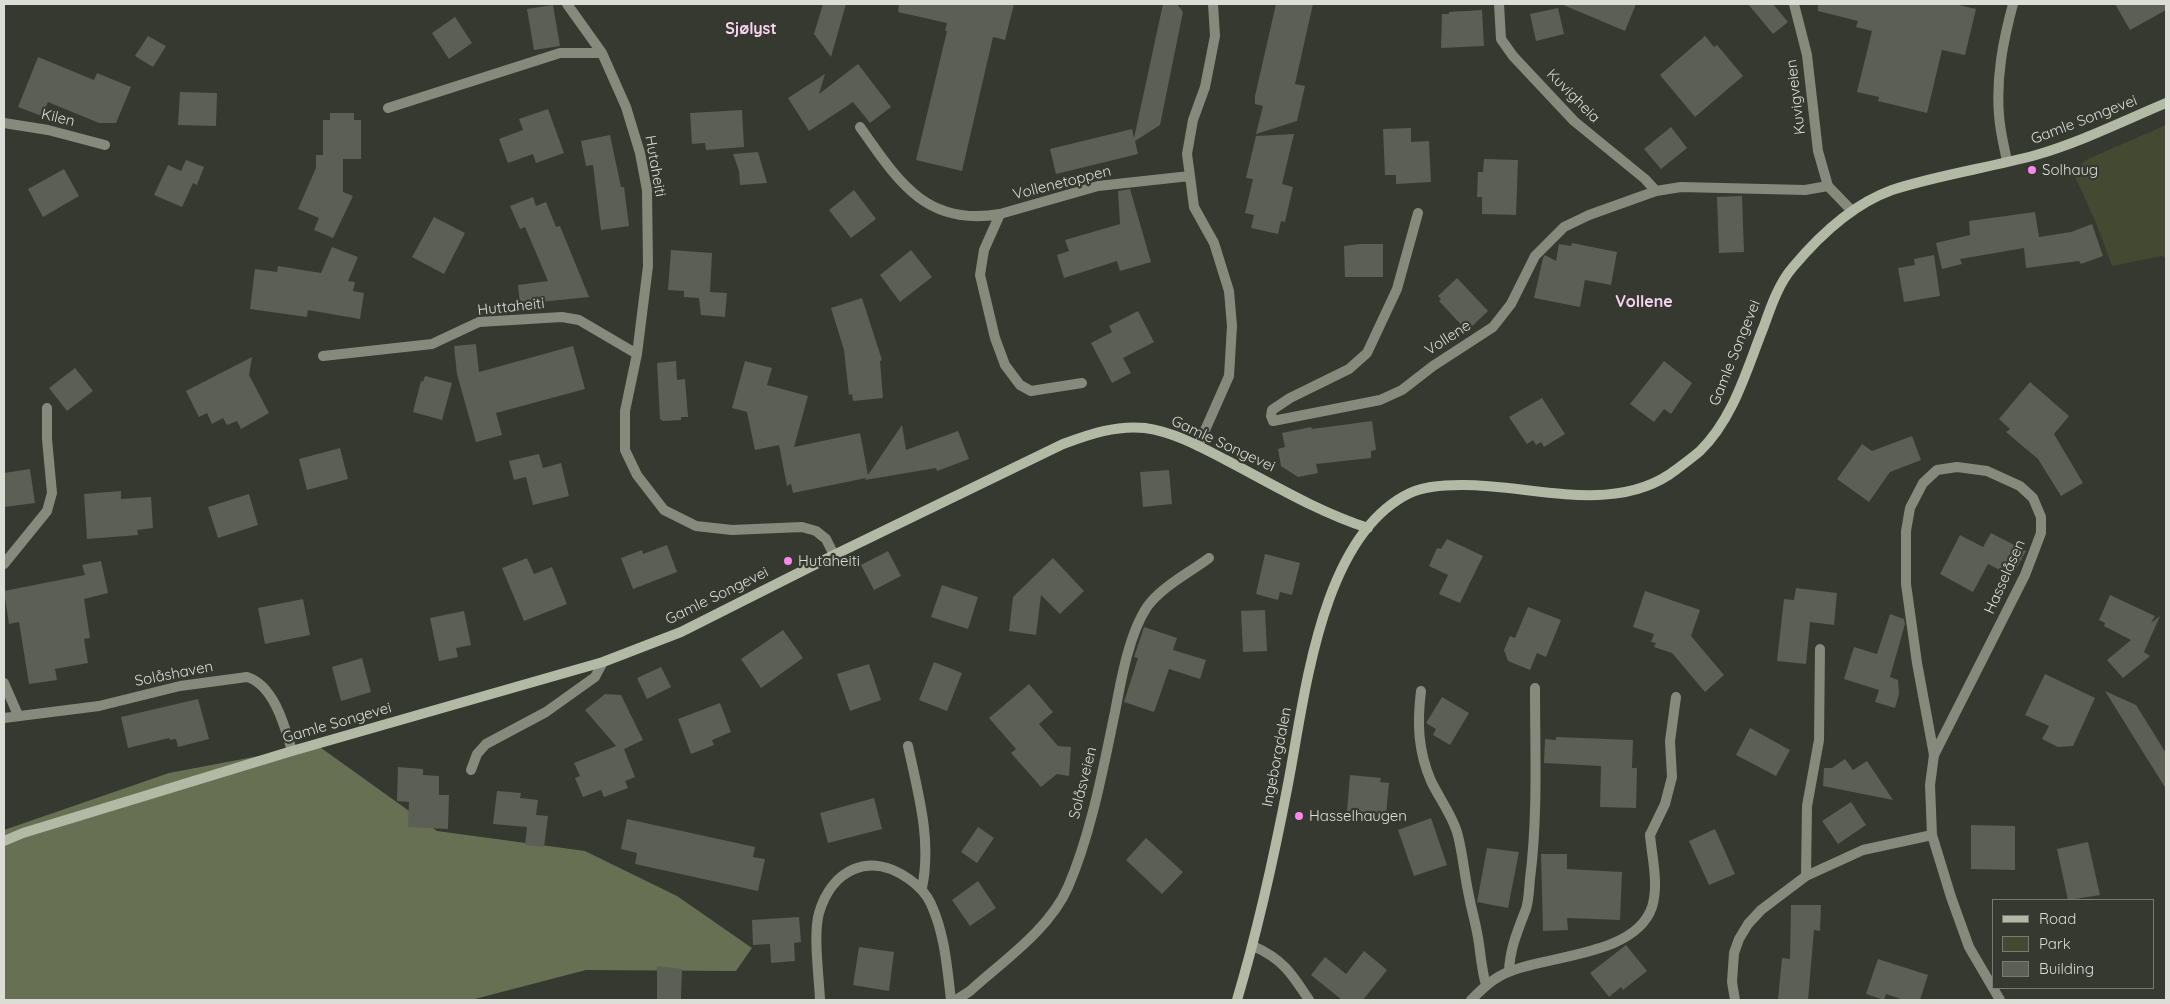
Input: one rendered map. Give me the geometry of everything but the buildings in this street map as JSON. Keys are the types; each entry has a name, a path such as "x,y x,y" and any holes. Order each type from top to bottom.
{"main road":[{"name":"Gamle Songevei","path":"4,841 23,833 292,751 603,662 681,632 834,554 1063,444 1094,432 1117,428 1145,428 1168,433 1198,446 1328,512 1368,528 1393,503 1413,492 1446,485 1480,485 1554,493 1598,494 1630,491 1666,477 1702,450 1725,418 1740,387 1773,301 1790,269 1830,228 1852,211 1889,191 2060,148 2166,103"},
{"name":"Ingeborgdalen","path":"1236,1000 1253,946 1286,794 1309,670 1325,610 1349,554 1368,528"}],"street":[{"name":"Hutaheiti","path":"567,4 602,52 626,107 640,153 647,190 648,266 637,354 625,411 625,450 637,475 664,510 696,526 732,530 802,527 816,531 826,539 834,554"},
{"path":"1198,446 1228,376 1232,326 1229,291 1214,243 1194,206 1187,154 1193,120 1205,87 1215,36 1213,4"},
{"name":"Kuvigheia","path":"1499,4 1502,39 1513,56 1574,121 1645,179 1656,191"},
{"name":"Kuvigveien","path":"1794,4 1808,55 1818,151 1828,186"},
{"path":"2007,162 1999,116 1998,90 2003,42 2013,4"},
{"path":"388,108 560,52 602,52"},
{"name":"Kilen","path":"4,123 48,130 104,145"},
{"name":"Vollenetoppen","path":"860,127 892,173 923,202 946,213 986,216 1000,214 1098,186 1190,176"},
{"path":"1828,186 1852,211"},
{"name":"Vollene","path":"1418,213 1397,289 1367,353 1349,369 1290,398 1272,410 1271,416 1273,421 1380,400 1402,390 1433,366 1493,327 1511,304 1535,256 1564,227 1589,214 1656,191 1682,187 1805,190 1828,186"},
{"name":"Vollenetoppen","path":"1000,214 984,250 980,275 995,338 1006,365 1020,385 1031,391 1082,384"},
{"name":"Huttaheiti","path":"323,356 432,344 479,322 562,317 579,320 637,354"},
{"path":"4,564 47,511 52,492 47,439 48,408"},
{"name":"Hasselåsen","path":"1934,754 1958,711 2025,575 2040,533 2040,517 2033,498 2020,486 1987,471 1957,467 1937,470 1923,483 1910,508 1906,531 1906,584 1917,663 1934,754 1930,785 1932,835 1951,897 1970,947 1992,986"},
{"name":"Solåsveien","path":"956,1000 970,991 1047,921 1067,888 1088,827 1124,666 1140,620 1159,594 1210,558"},
{"path":"1806,876 1807,806 1819,740 1820,649"},
{"path":"471,770 477,754 486,744 553,707 595,677 603,662"},
{"name":"Solåshaven","path":"4,718 99,706 180,686 247,678 255,680 270,696 292,751"},
{"path":"4,684 18,715"},
{"path":"1509,971 1510,954 1526,907 1531,876 1536,818 1535,688"},
{"path":"1421,691 1417,718 1422,751 1432,782 1457,830 1465,864 1468,895 1479,944 1481,970 1486,985"},
{"path":"1471,1000 1486,985 1509,971 1602,947 1623,939 1646,920 1652,907 1655,892 1650,834 1665,804 1672,777 1670,741 1676,697"},
{"path":"908,746 925,830 926,866 922,888"},
{"path":"1734,1000 1732,967 1739,939 1748,924 1761,910 1806,876 1862,850 1932,835"},
{"path":"820,1000 817,945 819,914 830,887 844,873 863,866 882,865 896,869 922,888 931,903 945,945 951,1000"},
{"path":"1253,946 1266,952 1284,965 1309,1000"},
{"name":"Hasselåsen","path":"1994,989 2000,1000"}],"green space":[{"path":"2166,125 2166,258 2161,256 2112,266 2096,223 2072,170 2088,159"},
{"path":"317,745 437,831 585,851 677,896 752,948 736,971 586,970 471,1000 4,1000 4,830 169,773"}],"place":[{"name":"Solhaug","path":"2032,170"},
{"name":"Hutaheiti","path":"788,561"},
{"name":"Hasselhaugen","path":"1299,816"}],"district":[{"name":"Sjølyst","path":"751,29"},
{"name":"Vollene","path":"1644,302"}]}
